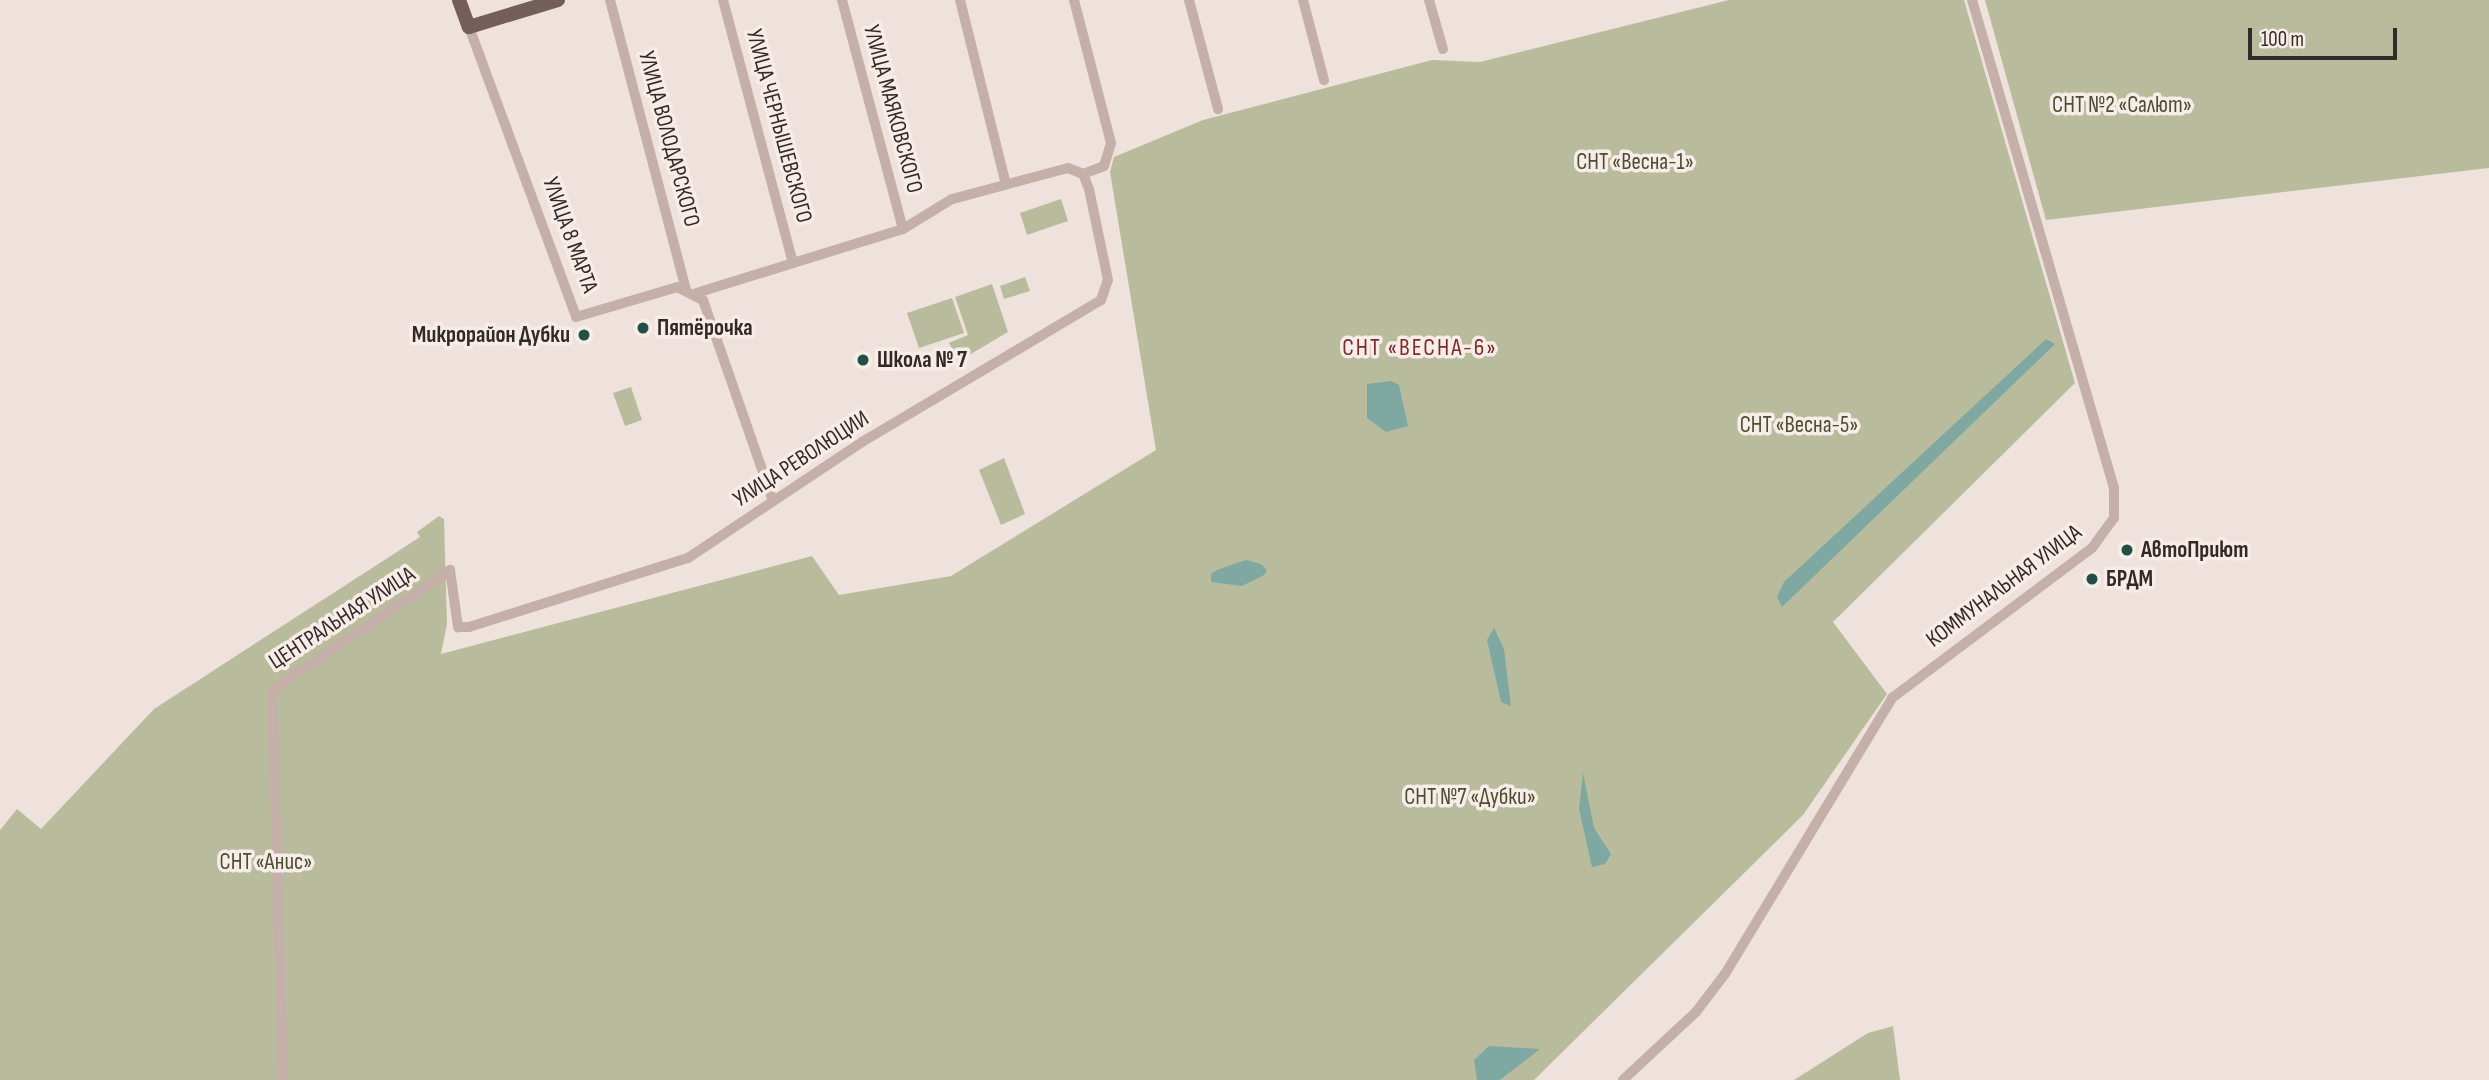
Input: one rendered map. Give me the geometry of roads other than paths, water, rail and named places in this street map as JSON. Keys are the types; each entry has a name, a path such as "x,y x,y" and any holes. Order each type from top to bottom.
{"main road":[{"name":"УЛИЦА 8 МАРТА","path":"459,0 469,27"},
{"path":"469,27 558,0"}],"street":[{"name":"УЛИЦА ВОЛОДАРСКОГО","path":"611,0 691,291"},
{"name":"УЛИЦА ЧЕРНЫШЕВСКОГО","path":"723,0 793,263"},
{"name":"УЛИЦА МАЯКОВСКОГО","path":"842,0 903,229"},
{"path":"960,0 1006,184"},
{"path":"691,291 903,229 952,199 1068,168 1083,174 1104,166 1111,143 1074,0"},
{"path":"1189,0 1218,109"},
{"path":"1303,0 1324,80"},
{"path":"1429,0 1443,49"},
{"name":"КОММУНАЛЬНАЯ УЛИЦА","path":"1623,1080 1712,993 1892,698 2092,548 2114,518 2114,488 1972,0"},
{"name":"УЛИЦА 8 МАРТА","path":"469,27 576,317 691,291"},
{"name":"УЛИЦА РЕВОЛЮЦИИ","path":"446,575 450,570 458,627 469,627 688,558 773,501 1101,300 1108,281 1089,189 1083,174"},
{"path":"691,291 703,300 773,501"},
{"name":"ЦЕНТРАЛЬНАЯ УЛИЦА","path":"282,1080 272,690 446,575"}],"water":[{"path":"2046,339 2055,344 1782,607 1777,597 1784,582"},
{"path":"1391,381 1399,385 1408,426 1386,432 1367,418 1367,384"},
{"path":"1246,560 1261,564 1267,570 1264,575 1242,586 1211,582 1211,574 1217,570"},
{"path":"1494,628 1504,649 1511,706 1501,702 1487,640"},
{"path":"1583,773 1594,828 1611,854 1605,864 1592,867 1579,809"},
{"path":"1489,1046 1540,1049 1500,1080 1477,1080 1474,1060"}],"place":[{"name":"Пятёрочка","path":"643,328"},
{"name":"Микрорайон Дубки","path":"584,335"},
{"name":"Школа № 7","path":"863,360"},
{"name":"АвтоПриют","path":"2127,550"},
{"name":"БРДМ","path":"2092,579"}],"district":[{"name":"СНТ «ВЕСНА-6»","path":"1420,348"}],"park label":[{"name":"СНТ №2 «Салют»","path":"2122,105"},
{"name":"СНТ «Весна-1»","path":"1635,162"},
{"name":"СНТ «Весна-5»","path":"1799,425"},
{"name":"СНТ №7 «Дубки»","path":"1470,797"},
{"name":"СНТ «Анис»","path":"266,862"}]}
